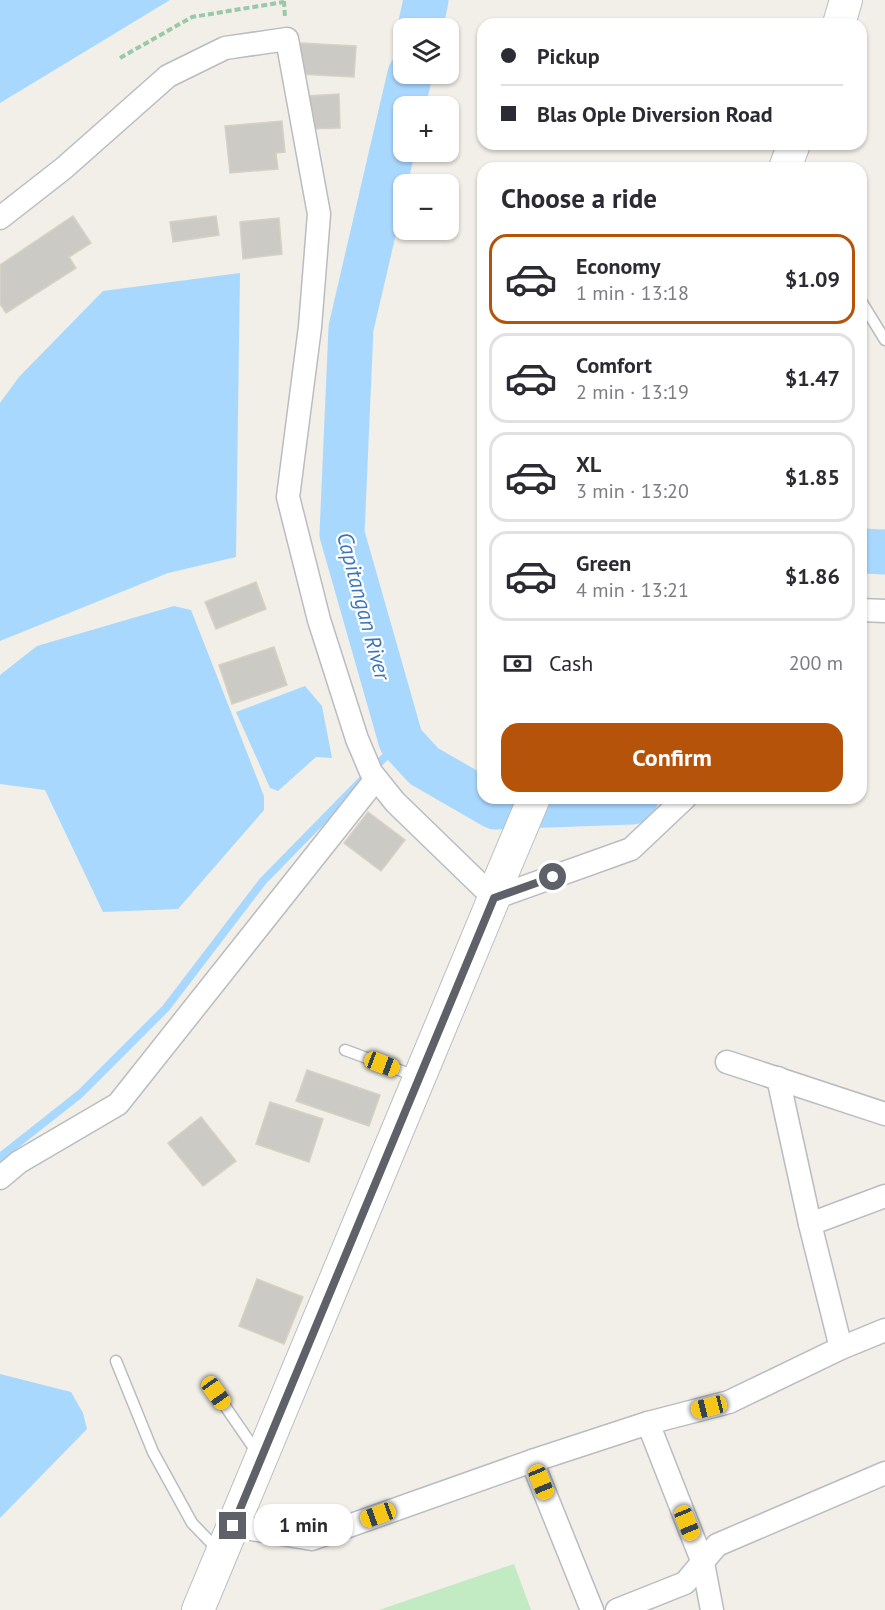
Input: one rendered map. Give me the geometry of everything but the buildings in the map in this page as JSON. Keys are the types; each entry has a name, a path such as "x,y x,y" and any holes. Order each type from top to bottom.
{"main road":[{"path":"841,18 846,0"},
{"path":"198,1610 531,804"}],"street":[{"path":"0,218 64,168 168,76 225,48 287,39 319,214 310,327 288,497 319,620 357,739 374,776 395,802 496,889 631,849 679,804"},
{"path":"867,610 885,611"},
{"path":"0,1178 19,1162 118,1104 374,776"},
{"path":"727,1062 885,1114"},
{"path":"778,1078 810,1224 842,1348"},
{"path":"810,1224 885,1196"},
{"path":"228,1540 312,1539 532,1461 648,1423 729,1402 885,1330"},
{"path":"648,1423 703,1563 712,1610"},
{"path":"532,1461 592,1610"},
{"path":"616,1610 685,1583 717,1545 885,1473"}],"lane":[{"path":"867,312 885,340"},
{"path":"345,1050 419,1078"},
{"path":"116,1360 153,1452 192,1523 228,1540"},
{"path":"216,1393 261,1458"}],"path":[{"path":"120,58 192,17 284,2"}],"green space":[{"path":"514,1564 531,1610 379,1610"}],"water":[{"path":"0,0 170,0 0,103"},
{"path":"240,273 236,557 168,573 0,641 0,403 19,377 103,291"},
{"path":"174,606 191,610 264,796 264,810 178,909 103,912 45,790 0,784 0,675 37,646"},
{"path":"305,686 322,706 332,758 316,757 278,791 270,788 236,712"},
{"path":"0,1374 71,1392 83,1413 87,1429 0,1518"}],"waterway":[{"name":"Capitangan River","path":"422,18 426,0"},
{"name":"Capitangan River","path":"408,84 351,328 342,534 401,741 424,766 477,797"},
{"name":"Capitangan River","path":"867,551 885,552"},
{"path":"372,770 401,741"},
{"path":"0,1157 80,1094 166,1008 263,881 361,781"},
{"name":"Capitangan River","path":"490,804 495,807 577,804"}],"route":[{"path":"233,1526 494,898 553,877"}]}
